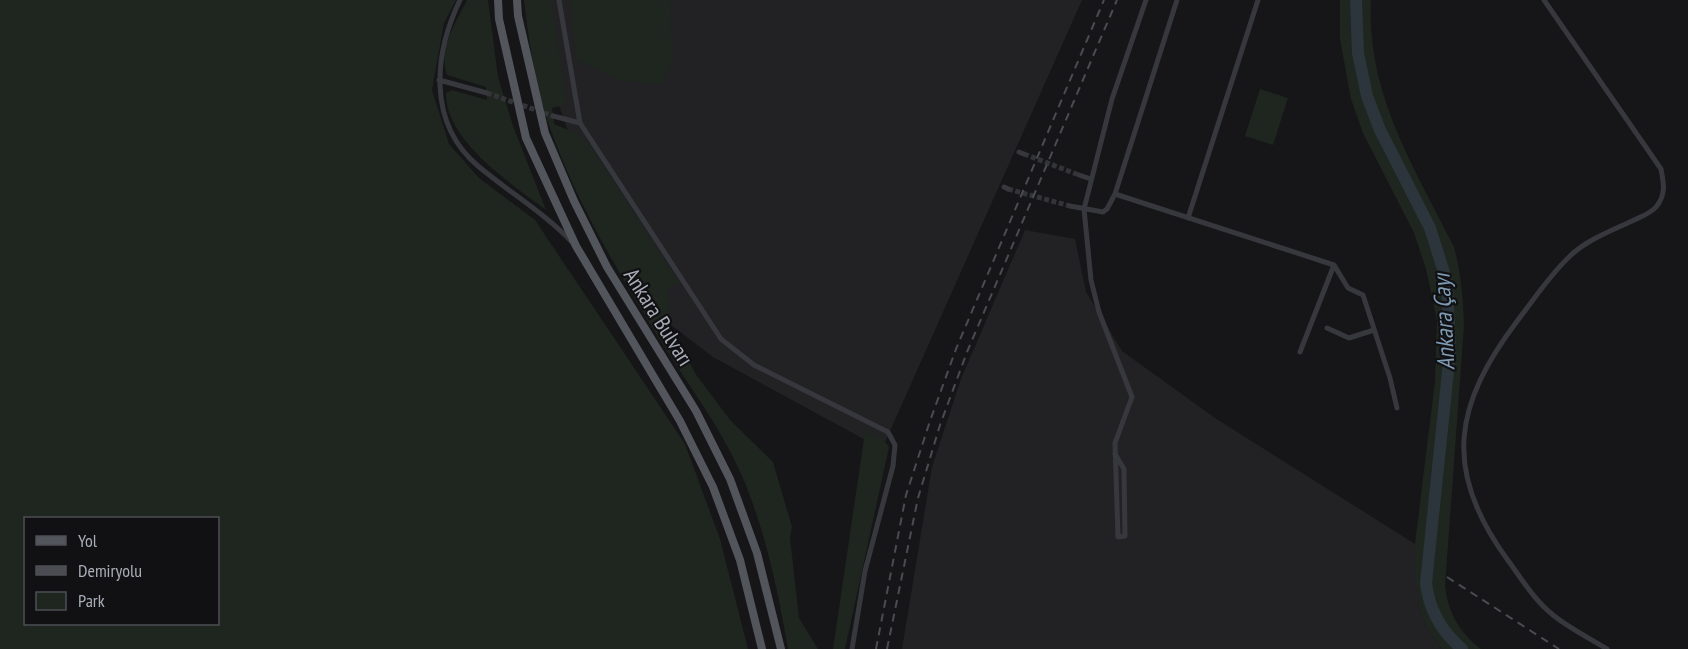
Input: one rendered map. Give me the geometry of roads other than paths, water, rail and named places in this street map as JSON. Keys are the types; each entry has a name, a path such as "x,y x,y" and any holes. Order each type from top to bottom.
{"main road":[{"name":"Ankara Bulvarı","path":"498,0 499,19 526,138 576,246 680,421 713,487 740,560 762,649"},
{"name":"Ankara Bulvarı","path":"517,0 545,133 574,201 607,267 696,411 730,479 757,554 781,649"}],"street":[{"path":"460,0 448,25 441,50 439,80 442,110 454,136 476,164 546,217 576,246"},
{"path":"558,0 580,123 721,339 734,352 754,365 888,432 895,445 893,466 865,571 852,649"},
{"path":"1115,454 1124,469 1125,536 1118,537 1115,454 1117,435 1132,397 1099,312 1090,271 1084,209 1126,53 1146,0"},
{"path":"1070,206 1103,212 1115,194 1177,0"},
{"path":"1188,218 1258,0"},
{"path":"1544,0 1661,169 1663,197 1652,211 1598,237 1570,256 1494,352 1482,373 1470,404 1466,420 1465,465 1473,503 1483,525 1535,597 1552,615 1607,649"},
{"path":"439,80 487,93"},
{"path":"553,116 580,123"},
{"path":"1079,175 1091,178"},
{"path":"1115,194 1335,265 1348,288 1363,295 1390,378 1397,408"},
{"path":"1300,352 1335,265"},
{"path":"1327,328 1349,338 1374,330"}],"waterway":[{"name":"Ankara Çayı","path":"1356,0 1358,53 1367,96 1380,130 1430,228 1447,282 1450,352 1426,583 1433,611 1448,635 1462,649"}],"tunnel":[{"path":"487,93 553,116"},
{"path":"1024,154 1079,175"},
{"path":"1008,189 1070,206"}],"railway":[{"path":"876,649 906,495 930,421 956,349 1104,0"},
{"path":"887,649 918,498 940,425 967,352 1117,0"},
{"path":"1447,577 1559,649"}]}
